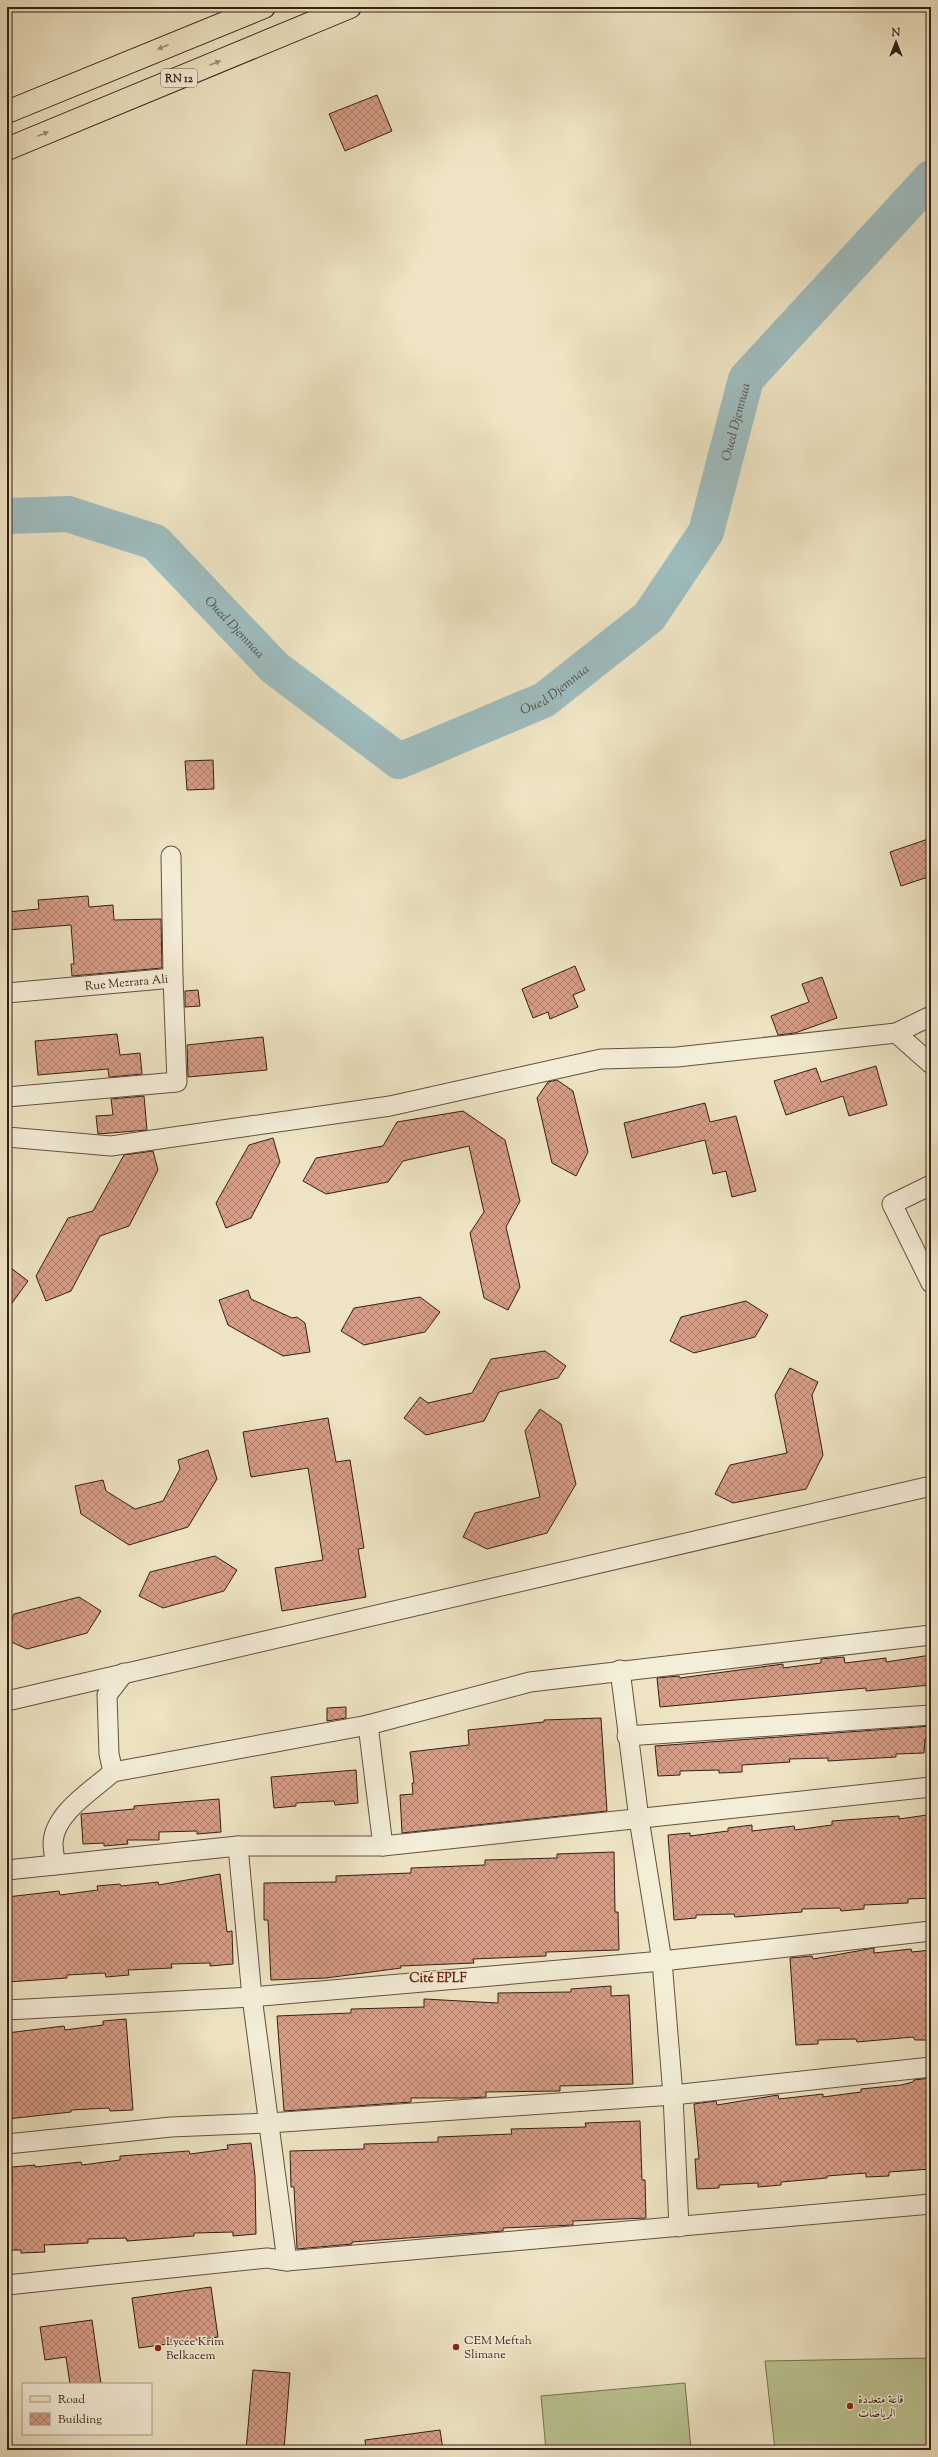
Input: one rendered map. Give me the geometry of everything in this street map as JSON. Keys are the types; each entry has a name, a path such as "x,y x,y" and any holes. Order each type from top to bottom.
{"main road":[{"path":"7,112 264,7"},
{"name":"RN 12","path":"7,149 350,7"}],"street":[{"name":"Rue Mezrara Ali","path":"7,993 173,978 171,856"},
{"path":"7,1097 177,1082 173,978"},
{"path":"7,1137 111,1146 390,1106 601,1059 677,1056 896,1033 931,1016"},
{"path":"896,1033 931,1064"},
{"path":"931,1185 892,1204 931,1283"},
{"path":"7,1700 931,1486"},
{"path":"56,1864 53,1843 55,1832 64,1815 113,1772 368,1725 530,1682 620,1670 931,1634"},
{"path":"620,1670 627,1736 662,1961 672,2095 679,2227"},
{"path":"113,1772 109,1754 107,1695 124,1674"},
{"path":"627,1736 931,1715"},
{"path":"368,1725 383,1846"},
{"path":"7,1870 238,1846 383,1846 931,1787"},
{"path":"238,1846 252,1997 287,2262"},
{"path":"7,2010 252,1997 662,1961 931,1931"},
{"path":"7,2144 171,2127 269,2122 672,2095 931,2066"},
{"path":"7,2285 267,2258 287,2262 931,2204"}],"green space":[{"name":"قاعة متعددة الرياضات","path":"931,2358 931,2450 775,2450 765,2361"},
{"path":"685,2383 691,2450 546,2450 541,2396"}],"building":[{"path":"377,95 392,131 345,151 329,114"},
{"path":"213,760 214,789 187,790 185,761"},
{"path":"931,838 931,876 901,886 890,852"},
{"path":"88,896 89,907 113,905 114,920 161,919 162,968 72,976 71,964 74,964 71,925 7,930 7,912 39,909 38,900"},
{"path":"575,966 585,990 573,995 578,1007 550,1019 548,1012 533,1018 522,989"},
{"path":"822,977 837,1018 795,1033 778,1035 771,1016 809,1002 802,984"},
{"path":"198,990 200,1006 185,1007 185,991"},
{"path":"117,1034 120,1055 140,1053 142,1074 109,1077 108,1069 38,1075 35,1041"},
{"path":"263,1037 267,1070 188,1077 187,1045"},
{"path":"876,1066 887,1105 849,1116 843,1096 786,1115 774,1081 816,1068 821,1082"},
{"path":"557,1080 573,1091 588,1152 576,1176 552,1163 537,1098 548,1082"},
{"path":"144,1096 147,1130 98,1134 96,1116 113,1115 111,1099"},
{"path":"705,1103 710,1122 736,1116 756,1191 732,1197 726,1171 713,1174 705,1140 632,1158 624,1123"},
{"path":"463,1111 505,1140 520,1201 506,1227 520,1287 508,1310 484,1298 470,1233 484,1212 469,1146 403,1161 388,1182 326,1194 303,1181 316,1158 383,1146 397,1122"},
{"path":"273,1138 280,1162 251,1218 226,1228 216,1203 249,1145"},
{"path":"153,1151 158,1170 129,1226 100,1236 71,1291 46,1301 36,1276 68,1218 93,1211 124,1155"},
{"path":"7,1265 28,1281 7,1310"},
{"path":"248,1290 251,1299 292,1318 297,1317 305,1323 310,1352 283,1356 228,1325 219,1300"},
{"path":"420,1297 440,1312 425,1332 364,1345 341,1331 354,1308"},
{"path":"746,1301 768,1315 755,1337 694,1353 670,1341 681,1317"},
{"path":"545,1351 566,1366 558,1378 499,1392 484,1421 426,1435 404,1418 420,1397 428,1403 472,1393 491,1359"},
{"path":"790,1368 818,1382 812,1395 823,1455 806,1489 733,1503 715,1494 730,1465 787,1453 775,1395"},
{"path":"540,1409 561,1424 576,1484 547,1533 487,1549 463,1537 475,1513 540,1497 525,1431"},
{"path":"328,1418 336,1462 350,1460 364,1548 358,1549 366,1597 282,1611 275,1568 323,1560 308,1468 251,1477 243,1432"},
{"path":"208,1450 217,1479 188,1527 129,1545 81,1514 75,1486 103,1480 106,1491 135,1509 163,1501 180,1469 178,1460"},
{"path":"215,1556 237,1570 224,1591 163,1608 139,1596 150,1572"},
{"path":"79,1597 101,1611 87,1633 27,1649 7,1640 7,1629 14,1614"},
{"path":"931,1655 931,1685 866,1691 866,1688 660,1707 657,1678 679,1676 680,1678 783,1664 783,1668 821,1663 821,1659 844,1657 845,1663 886,1658 886,1662"},
{"path":"346,1707 346,1718 327,1721 327,1708"},
{"path":"601,1718 607,1811 402,1833 400,1795 413,1794 412,1783 414,1783 410,1752 469,1745 468,1730 544,1722 544,1720"},
{"path":"931,1726 931,1738 925,1739 924,1753 896,1754 896,1757 828,1761 828,1758 789,1759 790,1762 742,1765 742,1772 719,1773 719,1770 680,1771 680,1775 658,1776 655,1746"},
{"path":"356,1770 358,1803 335,1805 334,1801 296,1803 296,1806 274,1808 271,1777"},
{"path":"219,1799 221,1832 197,1834 197,1831 159,1832 159,1840 127,1840 128,1844 104,1846 104,1843 83,1844 81,1814 134,1809 134,1806"},
{"path":"927,1815 931,1830 931,1898 908,1899 908,1903 864,1905 864,1909 841,1911 840,1908 802,1909 802,1912 735,1917 734,1914 696,1915 696,1918 674,1920 668,1835 690,1833 690,1836 728,1831 728,1828 752,1825 752,1831 794,1826 795,1830 832,1825 832,1821 899,1816 899,1819"},
{"path":"614,1852 615,1912 618,1912 619,1950 546,1952 546,1956 473,1959 474,1963 400,1966 401,1968 326,1978 271,1980 268,1920 264,1920 264,1883 336,1882 336,1876 411,1873 411,1868 485,1865 485,1860 557,1858 557,1854"},
{"path":"220,1874 227,1932 232,1931 233,1964 210,1966 210,1963 171,1964 172,1968 128,1970 129,1975 106,1977 105,1973 67,1975 67,1978 7,1982 7,1897 59,1891 60,1895 98,1890 97,1886 120,1884 121,1886 158,1882 159,1885"},
{"path":"874,1948 874,1953 911,1949 912,1952 931,1950 931,2040 915,2040 913,2037 857,2042 856,2039 818,2040 818,2044 796,2045 790,1958 812,1956 813,1959"},
{"path":"611,1986 611,1996 629,1995 633,2084 560,2086 560,2091 486,2092 486,2097 411,2098 411,2102 284,2111 277,2016 351,2013 351,2009 424,2007 424,1999 498,2003 498,1993 571,1992 571,1989"},
{"path":"126,2019 133,2110 110,2111 109,2108 71,2110 71,2112 7,2119 7,2033 64,2026 65,2030 103,2025 103,2021"},
{"path":"931,2078 931,2169 889,2172 889,2176 866,2177 866,2173 781,2182 781,2185 758,2187 758,2183 719,2185 719,2188 697,2189 695,2159 699,2159 694,2104 716,2101 717,2105 778,2095 779,2099 823,2094 823,2097 861,2092 861,2089 901,2085 913,2082 914,2080"},
{"path":"640,2121 642,2180 645,2180 646,2218 573,2221 573,2225 503,2228 503,2231 352,2242 352,2244 297,2249 294,2187 291,2187 290,2151 364,2149 364,2144 438,2142 438,2137 512,2134 511,2129 586,2127 585,2123"},
{"path":"251,2143 255,2176 256,2234 233,2236 233,2232 194,2233 194,2236 127,2241 126,2238 88,2239 88,2243 44,2245 45,2252 21,2253 21,2250 7,2250 7,2186 12,2186 12,2167 35,2165 35,2167 81,2162 82,2165 120,2160 120,2156 189,2151 190,2154 228,2149 227,2145"},
{"path":"211,2287 218,2337 139,2348 132,2298"},
{"path":"92,2320 101,2383 70,2383 66,2357 45,2360 40,2327"},
{"path":"253,2370 290,2373 284,2450 246,2450"},
{"path":"440,2430 443,2450 366,2450 365,2440"}],"waterway":[{"name":"Oued Djemnaa","path":"7,516 68,514 155,542 275,668 399,761 544,700 649,617 706,532 746,379 931,178"}],"place":[{"name":"CEM Meftah Slimane","path":"456,2347"},
{"name":"Lycée Krim Belkacem","path":"158,2348"},
{"name":"قاعة متعددة الرياضات","path":"850,2406"}],"district":[{"name":"Cité EPLF","path":"438,1977"}]}
